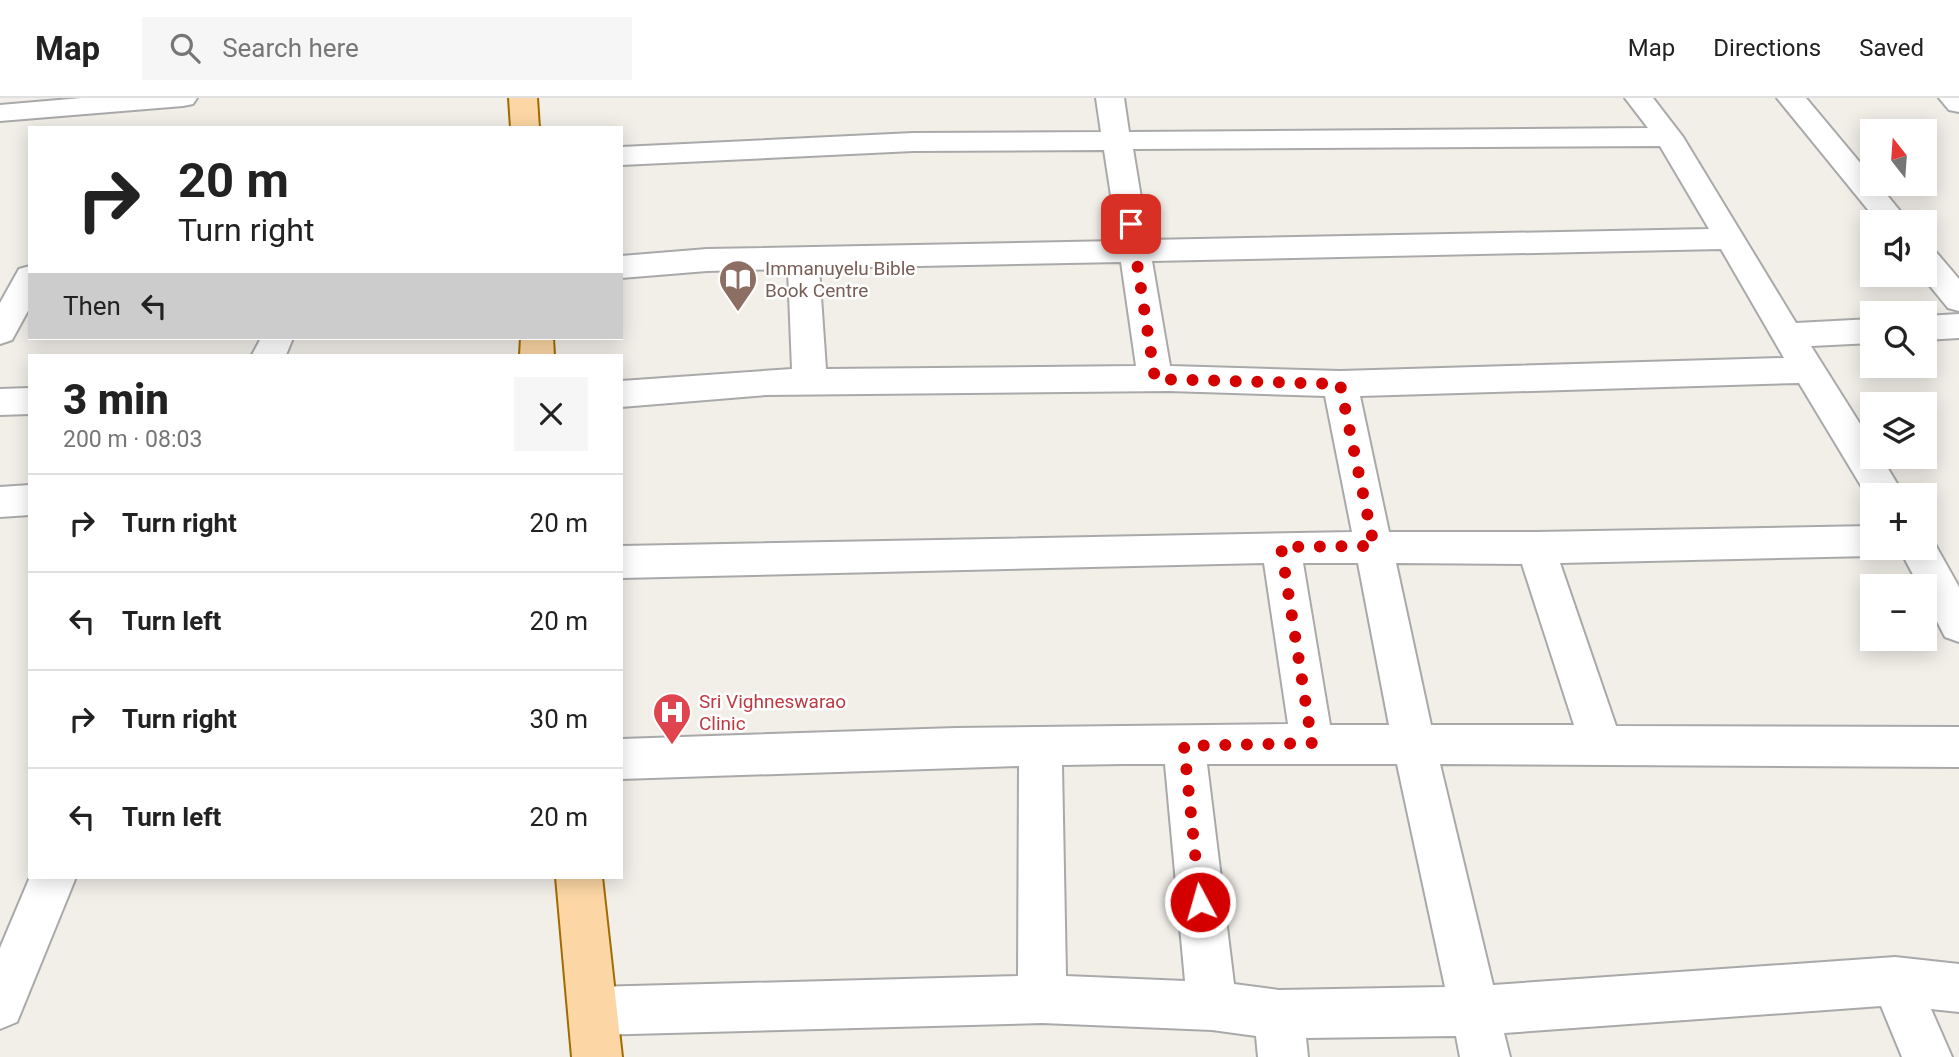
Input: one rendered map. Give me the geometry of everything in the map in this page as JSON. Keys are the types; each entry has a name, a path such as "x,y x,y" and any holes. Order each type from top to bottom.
{"main road":[{"path":"523,98 524,126"},
{"path":"579,879 597,1057"}],"street":[{"path":"10,114 126,101 183,98"},
{"path":"1110,98 1155,379"},
{"path":"1639,98 1670,137 1729,239 1879,483"},
{"path":"1791,98 1884,210"},
{"path":"1953,98 1959,104"},
{"path":"112,126 126,101"},
{"path":"623,156 913,142 1670,137"},
{"path":"623,267 707,260 1729,239"},
{"path":"803,258 810,382"},
{"path":"1937,273 1959,300"},
{"path":"0,332 28,282"},
{"path":"1937,327 1959,326"},
{"path":"1787,335 1860,332"},
{"path":"623,394 766,382 1155,379 1340,384 1809,370"},
{"path":"1340,384 1414,743 1485,1057"},
{"path":"0,402 28,401"},
{"path":"0,502 28,500"},
{"path":"623,562 1281,547 1536,548 1860,541"},
{"path":"1281,547 1312,743"},
{"path":"1536,548 1602,746"},
{"path":"1924,560 1959,625"},
{"path":"623,759 780,751 1312,743 1959,747"},
{"path":"1184,746 1212,1006"},
{"path":"1040,748 1042,999"},
{"path":"0,1005 52,879"},
{"path":"1895,981 1927,1057"},
{"path":"593,1011 1042,999 1212,1006 1281,1035 1475,1011 1895,981 1959,988"}],"place":[{"name":"Immanuyelu Bible Book Centre","path":"738,313"},
{"name":"Sri Vighneswarao Clinic","path":"672,746"}],"route":[{"path":"1131,224 1155,379 1340,384 1374,546 1281,547 1312,743 1184,746 1200,902"}]}
